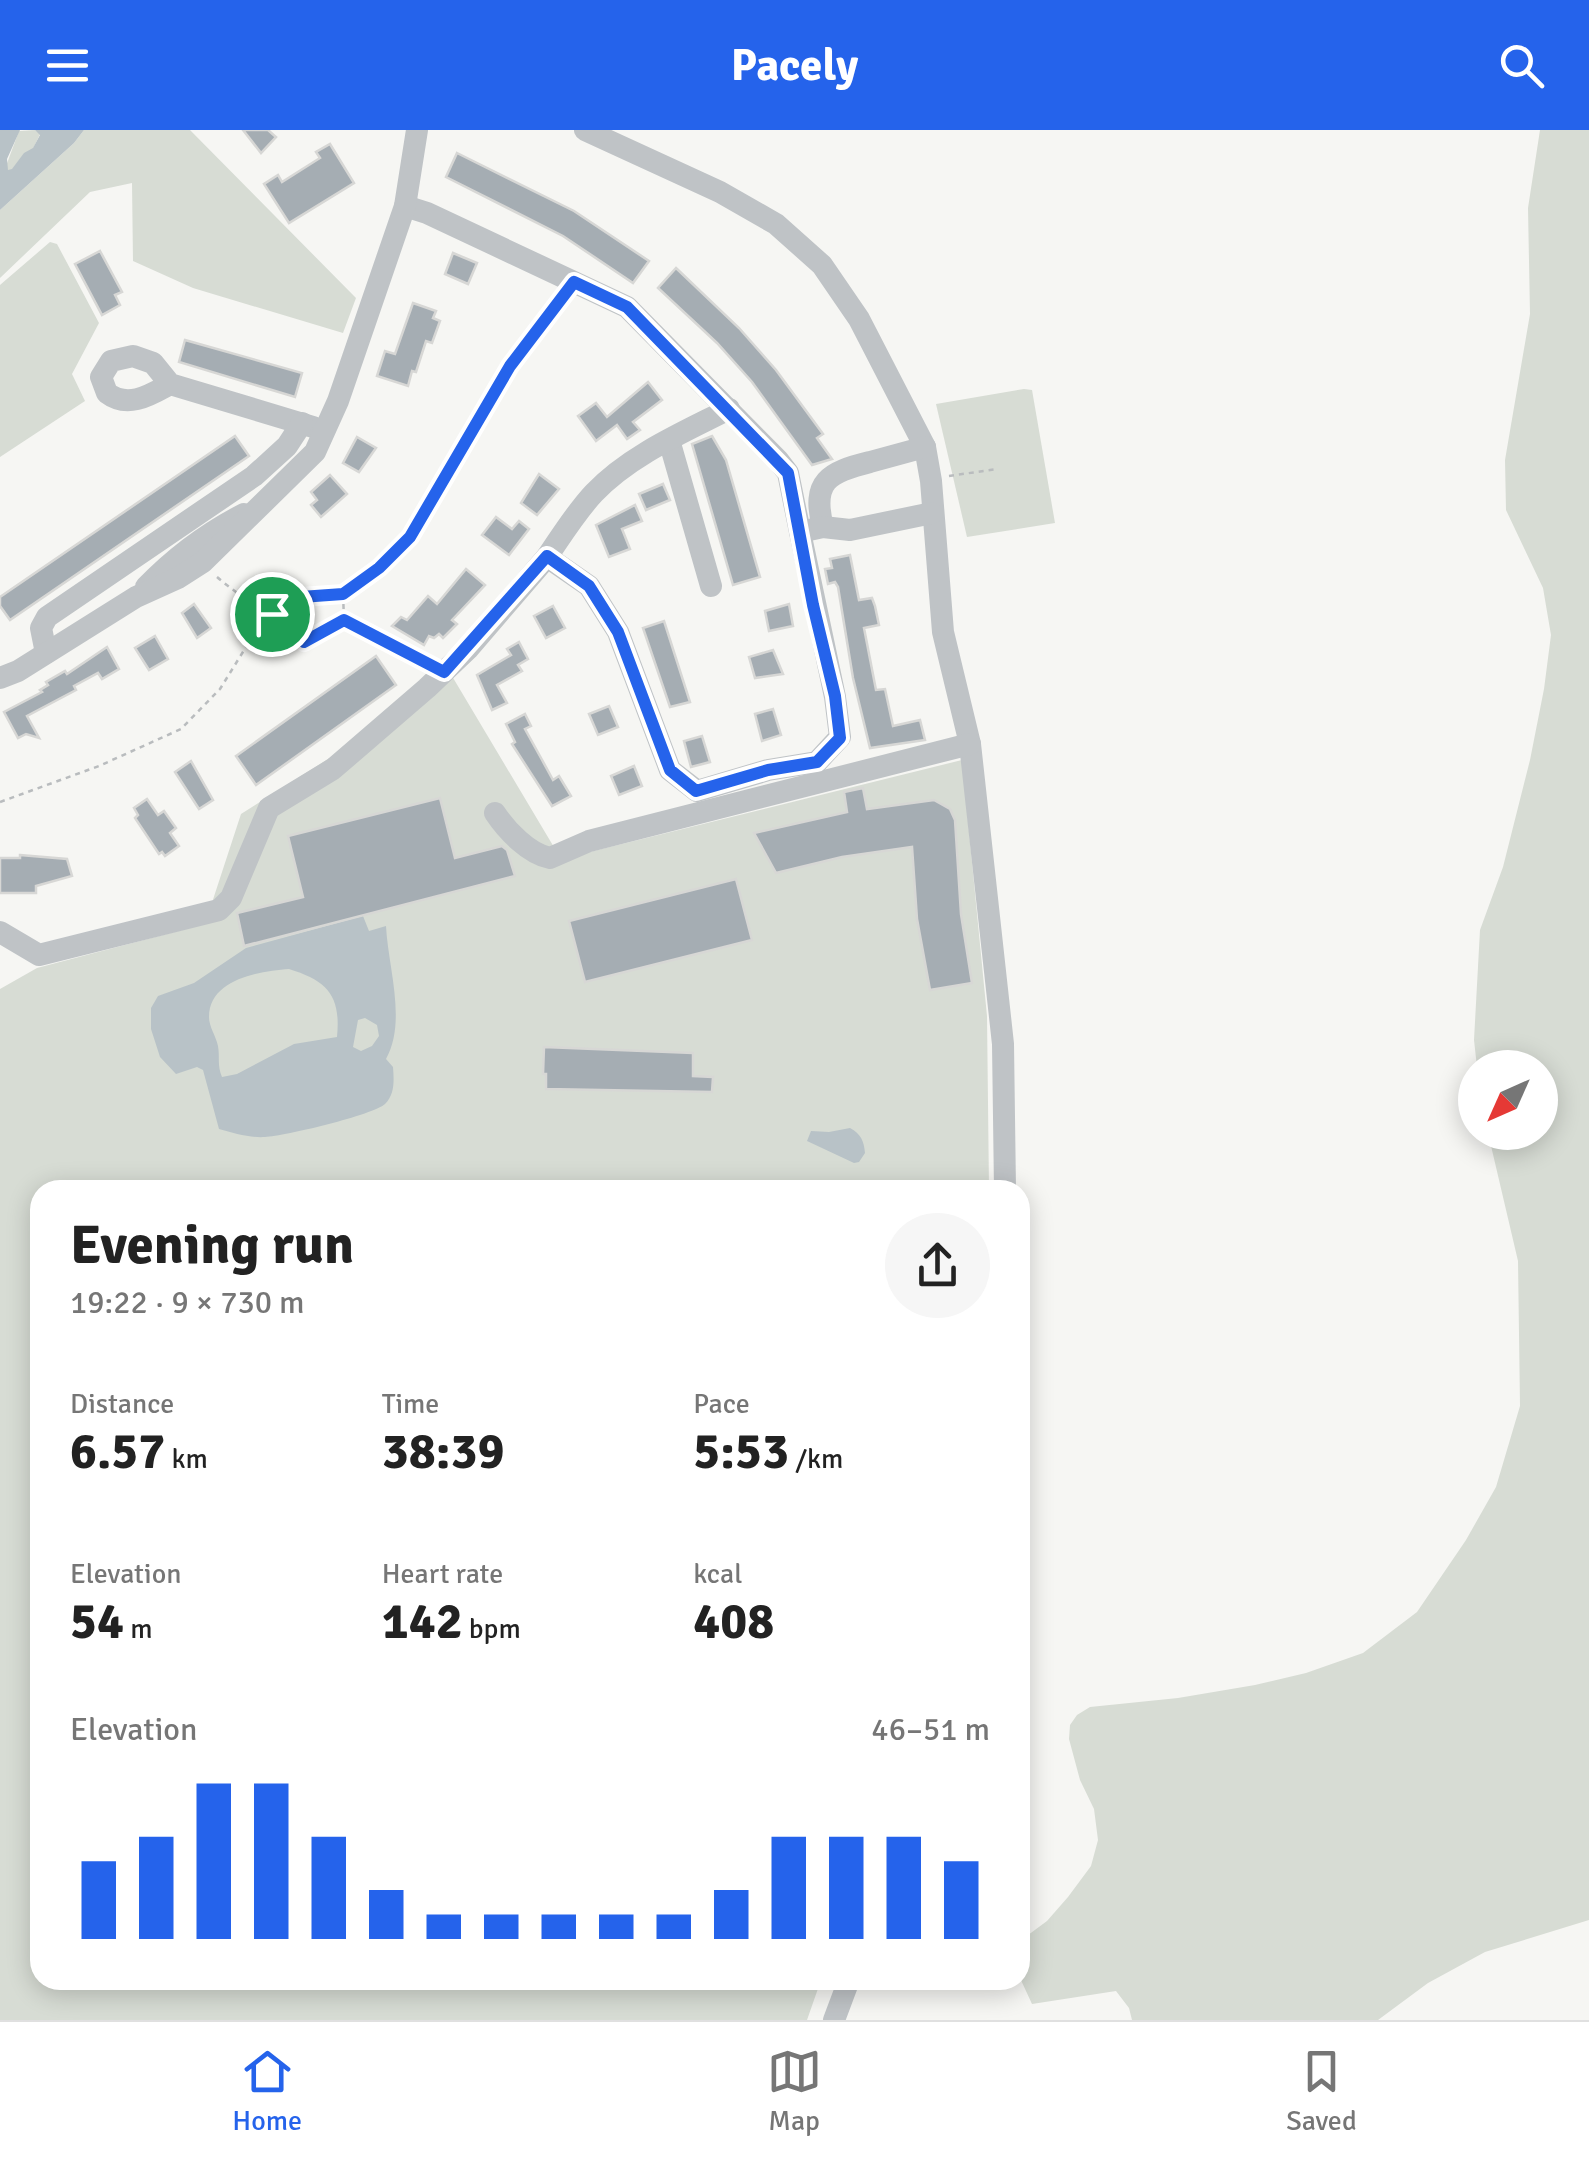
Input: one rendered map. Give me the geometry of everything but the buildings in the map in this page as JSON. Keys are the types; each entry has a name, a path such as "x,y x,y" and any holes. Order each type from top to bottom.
{"street":[{"path":"0,678 18,672 136,596 203,562 314,452 326,430 405,206 417,130"},
{"path":"585,130 720,192 776,224 822,266 860,319 925,447 943,632 970,744 1003,1044 1005,1180"},
{"path":"405,206 627,307 788,473 811,530 840,738 817,762 768,770 696,791 670,770 618,632 589,586 547,556"},
{"path":"170,384 326,430"},
{"path":"0,932 39,955 219,910 230,898 269,808 333,770 444,672 482,634 607,480 669,440 729,409"},
{"path":"46,653 41,628 47,617 254,476 287,446 302,424"},
{"path":"669,440 711,586"},
{"path":"811,530 819,510 822,484 836,470 925,447"},
{"path":"136,596 190,547 252,510"},
{"path":"811,530 850,530 932,513"},
{"path":"495,813 502,825 534,852 550,858 589,842 970,744"},
{"path":"834,2020 845,1990"}],"path":[{"path":"0,802 99,766 181,729 220,689 272,614 301,597 343,594 379,568 410,537 510,366 574,282"},
{"path":"931,482 997,469"},
{"path":"203,562 304,642 344,620"},
{"path":"343,594 344,620"},
{"path":"344,620 444,672"}],"shaded area":[{"path":"0,130 20,130 7,159 8,170 33,148 40,135 35,130 84,130 0,210"},
{"path":"35,130 40,134 33,149 8,170 6,166 19,131"},
{"path":"84,130 190,130 356,298 343,333 193,288 133,261 132,183 90,192 0,278 0,210"},
{"path":"1540,130 1589,130 1589,1920 1485,1952 1428,1983 1378,2020 1132,2020 1129,2008 1116,1991 1032,2004 1026,1990 1030,1990 1030,1934 1047,1921 1091,1866 1098,1840 1094,1809 1080,1780 1069,1739 1070,1725 1077,1715 1090,1707 1255,1685 1363,1653 1417,1612 1466,1540 1496,1487 1520,1406 1518,1261 1492,1150 1558,1150 1558,1050 1475,1050 1474,1040 1480,930 1503,867 1530,760 1551,635 1543,588 1506,510 1505,460 1530,314 1528,208"},
{"path":"50,242 57,244 99,323 72,374 85,401 0,457 0,285"},
{"path":"1032,390 1055,523 967,537 936,404"},
{"path":"443,661 561,859 962,760 987,1016 989,1180 30,1180 30,1990 818,1990 807,2020 0,2020 0,989 37,968 205,924 241,814 350,745"},
{"path":"363,916 369,931 386,926 396,1011 386,1059 393,1067 393,1087 385,1104 347,1119 275,1136 253,1137 219,1129 203,1070 197,1067 176,1074 160,1057 151,1029 151,1008 158,996 194,983 246,948","holes":["289,969 314,979 329,992 337,1011 337,1037 294,1044 237,1074 222,1077 209,1017 217,994 251,975","365,1018 377,1025 379,1036 372,1046 361,1051 353,1047 358,1020"]},
{"path":"850,1128 864,1145 865,1153 859,1162 807,1141 811,1131"}],"route":[{"path":"574,282 627,307 788,473 835,696 840,738 817,762 768,770 696,791 670,770 618,632 589,586 547,556 444,672 344,620 304,642 272,614 301,597 343,594 379,568 410,537 510,366 574,282"}]}
